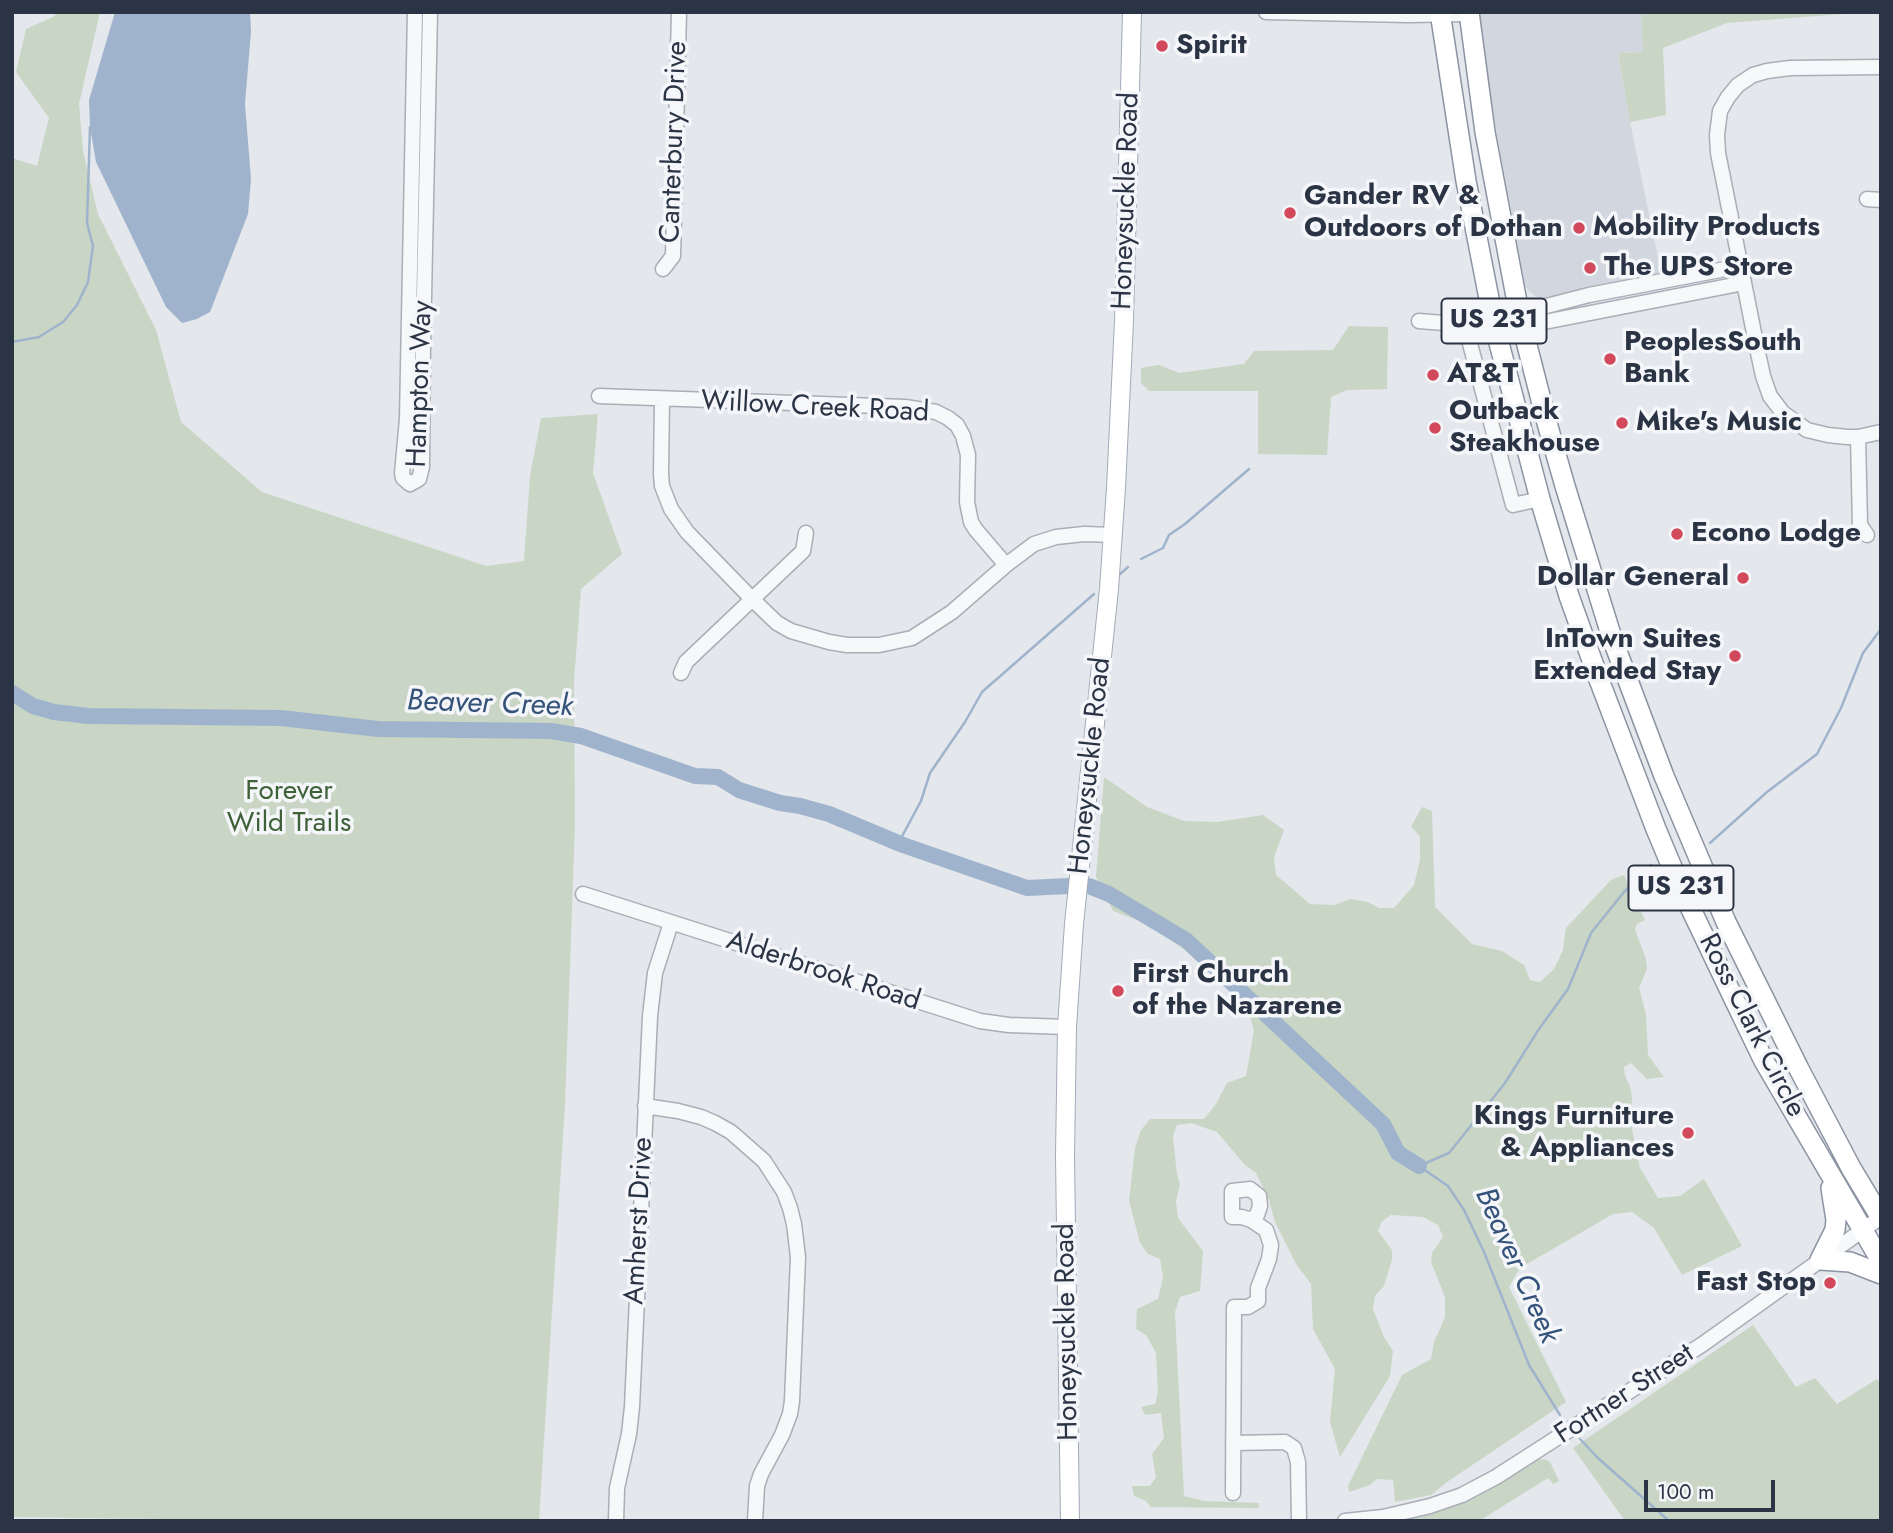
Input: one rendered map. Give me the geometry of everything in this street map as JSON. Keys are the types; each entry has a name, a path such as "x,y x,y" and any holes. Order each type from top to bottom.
{"highway":[{"name":"Ross Clark Circle","path":"1469,13 1488,146 1520,317 1547,423 1604,613 1644,726 1726,922 1851,1168 1881,1217"},
{"name":"Ross Clark Circle","path":"1441,14 1466,181 1494,324 1540,499 1569,596 1625,752 1679,884 1732,997 1764,1060 1881,1261"},
{"path":"1609,709 1628,726 1644,726"},
{"path":"1625,752 1636,752 1664,776"},
{"path":"1851,1168 1881,1184"},
{"path":"1829,1174 1836,1220 1831,1241 1820,1261 1850,1262 1881,1274"}],"main road":[{"name":"Honeysuckle Road","path":"1070,1521 1065,1169 1067,1027 1074,924 1113,535 1124,321 1132,12"}],"street":[{"name":"Hampton Way","path":"415,12 407,419 402,473 410,484 419,479 422,467 430,12"},
{"name":"Canterbury Drive","path":"663,269 673,256 679,12"},
{"path":"1266,12 1469,13"},
{"path":"1881,68 1790,68 1767,71 1744,80 1728,97 1718,119 1717,142 1763,376 1770,396 1796,424 1807,430 1857,437 1881,432"},
{"path":"1419,321 1481,326 1494,324 1520,317 1531,310 1589,295 1741,266"},
{"path":"1520,317 1534,324 1744,283"},
{"path":"1465,325 1513,505 1540,499"},
{"name":"Willow Creek Road","path":"599,396 905,407 936,412 957,425 963,436 968,455 967,502 971,522 1006,565"},
{"path":"662,399 661,474 671,509 687,532 752,599 777,624 791,631 847,645 888,644 912,638 951,612 1024,551 1045,540 1084,534 1113,535"},
{"path":"1857,437 1860,525 1867,536"},
{"path":"681,673 686,662 803,551 806,533"},
{"name":"Alderbrook Road","path":"583,894 980,1021 1010,1026 1067,1027"},
{"name":"Amherst Drive","path":"616,1521 617,1488 632,1407 652,994 671,923"},
{"path":"645,1106 701,1117 731,1132 764,1161 784,1192 790,1208 798,1257 792,1401 782,1435 757,1486 755,1521"},
{"name":"Fortner Street","path":"1345,1521 1415,1510 1445,1501 1488,1482 1703,1344 1881,1217"},
{"path":"1233,1493 1234,1307 1248,1307 1258,1301 1258,1288 1269,1259 1271,1245 1266,1230 1251,1220"},
{"path":"1233,1443 1285,1442 1294,1448 1298,1462 1299,1521"}],"shaded area":[{"path":"1479,12 1641,12 1643,52 1618,53 1662,277 1549,300 1529,291 1525,285 1490,97"}],"green space":[{"name":"Forever Wild Trails","path":"56,12 100,12 79,104 83,151 98,214 156,330 181,422 262,492 486,566 524,561 530,476 541,418 598,414 593,473 622,554 581,589 574,681 575,825 565,1104 539,1520 301,1521 12,1517 12,158 37,166 49,118 16,72 26,29 55,16"},
{"path":"1641,12 1869,12 1727,23 1663,48 1666,115 1630,122 1618,53 1643,52"},
{"path":"1349,326 1388,327 1387,389 1347,390 1331,397 1327,455 1258,454 1258,391 1149,391 1141,383 1141,368 1159,365 1179,373 1244,364 1254,351 1333,350"},
{"path":"1104,777 1147,807 1184,821 1217,822 1263,815 1284,830 1274,857 1276,875 1310,904 1334,905 1351,899 1368,902 1379,908 1394,908 1414,885 1420,859 1420,836 1411,827 1422,807 1432,811 1435,907 1472,944 1502,951 1524,965 1530,980 1540,982 1554,969 1563,950 1566,928 1611,880 1624,875 1645,920 1637,924 1635,930 1647,969 1639,988 1646,1014 1648,1055 1664,1077 1647,1079 1631,1063 1624,1067 1632,1096 1631,1124 1640,1168 1658,1198 1680,1196 1704,1179 1742,1246 1682,1275 1654,1228 1632,1212 1613,1214 1520,1268 1509,1287 1566,1402 1431,1495 1395,1502 1393,1480 1377,1479 1370,1485 1349,1492 1348,1486 1402,1375 1431,1359 1434,1342 1445,1317 1445,1297 1431,1262 1432,1253 1443,1237 1438,1225 1423,1217 1391,1215 1382,1221 1378,1231 1392,1250 1392,1260 1384,1286 1375,1296 1373,1309 1384,1337 1393,1351 1390,1376 1340,1457 1330,1422 1335,1369 1313,1329 1311,1284 1296,1264 1275,1222 1269,1200 1256,1173 1244,1164 1217,1132 1191,1123 1177,1125 1173,1136 1180,1184 1176,1201 1178,1218 1203,1251 1200,1291 1180,1297 1175,1312 1184,1496 1204,1501 1259,1503 1258,1508 1151,1507 1146,1501 1134,1496 1132,1486 1150,1486 1156,1477 1152,1454 1164,1438 1161,1413 1145,1415 1141,1407 1155,1404 1158,1392 1156,1353 1146,1335 1136,1329 1137,1309 1158,1299 1163,1278 1160,1259 1148,1254 1140,1243 1129,1201 1135,1148 1141,1130 1150,1119 1204,1119 1227,1083 1246,1076 1254,1030 1248,1011 1240,1000 1185,950 1145,923 1113,911 1096,877"},
{"path":"1753,1325 1796,1387 1815,1378 1837,1404 1877,1379 1881,1384 1881,1521 1625,1521 1573,1448"},
{"path":"1538,1459 1550,1462 1559,1481 1553,1484 1548,1478 1479,1521 1402,1521 1458,1504 1485,1492"}],"water":[{"path":"115,12 250,12 245,104 251,179 248,214 210,312 182,323 166,307 96,162 89,100"}],"waterway":[{"path":"12,342 39,337 63,322 77,305 88,282 93,246 87,223 90,127"},
{"path":"1141,559 1163,548 1169,535 1249,469"},
{"path":"1119,575 1128,567"},
{"path":"899,842 921,801 930,773 982,692 1094,594"},
{"path":"1710,843 1767,792 1817,754 1841,708 1863,653 1881,629"},
{"name":"Beaver Creek","path":"12,693 33,706 54,712 88,716 281,718 378,729 551,731 581,736 695,776 718,777 739,790 780,803 829,814 903,845 1027,888 1069,886"},
{"path":"1419,1166 1449,1153 1505,1083 1568,989 1591,933 1624,892 1651,865"},
{"name":"Beaver Creek","path":"1089,886 1109,894 1186,940 1383,1124 1398,1153 1419,1166"},
{"name":"Beaver Creek","path":"1419,1166 1448,1186 1464,1210 1484,1252 1529,1365 1560,1415"},
{"name":"Beaver Creek","path":"1580,1439 1669,1521"}],"place":[{"name":"Spirit","path":"1162,46"},
{"name":"Gander RV & Outdoors of Dothan","path":"1290,213"},
{"name":"Mobility Products","path":"1579,228"},
{"name":"The UPS Store","path":"1590,268"},
{"name":"PeoplesSouth Bank","path":"1610,359"},
{"name":"AT&T","path":"1433,375"},
{"name":"Mike's Music","path":"1622,423"},
{"name":"Outback Steakhouse","path":"1435,428"},
{"name":"Econo Lodge","path":"1677,534"},
{"name":"Dollar General","path":"1743,578"},
{"name":"InTown Suites Extended Stay","path":"1735,656"},
{"name":"First Church of the Nazarene","path":"1118,991"},
{"name":"Kings Furniture & Appliances","path":"1688,1133"},
{"name":"Fast Stop","path":"1830,1283"}]}
